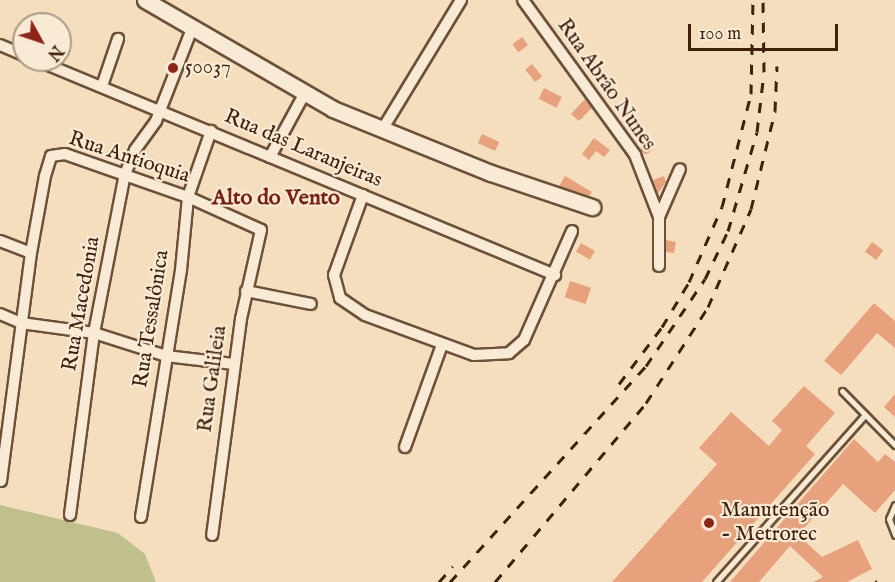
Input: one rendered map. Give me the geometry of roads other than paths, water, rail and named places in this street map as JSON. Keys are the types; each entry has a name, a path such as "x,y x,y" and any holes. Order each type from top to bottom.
{"street":[{"path":"145,0 333,109 382,130 592,207"},
{"path":"382,130 461,0"},
{"name":"Rua Abrão Nunes","path":"523,0 626,139 658,217 659,266"},
{"name":"Rua Macedonia","path":"70,514 94,333 125,174 160,109 193,26"},
{"path":"102,86 118,39"},
{"name":"Rua das Laranjeiras","path":"66,72 555,275"},
{"path":"270,157 306,92"},
{"name":"Rua Tessalônica","path":"141,517 188,197 211,131"},
{"name":"Rua Antioquia","path":"31,253 51,156 65,154 188,197 261,230"},
{"path":"658,217 680,169"},
{"path":"363,195 334,275 340,298 364,315 474,355 500,356 516,349 524,340 555,275 572,231"},
{"name":"Rua Galileia","path":"212,535 234,364 246,291 261,230"},
{"path":"0,241 31,253 1,481"},
{"path":"246,291 311,304"},
{"path":"0,315 21,322 94,333 166,356 234,364"},
{"path":"405,447 442,345"}],"lane":[{"path":"842,391 895,445"},
{"path":"716,582 865,415"},
{"path":"895,506 889,519 895,535"}],"railway":[{"path":"619,384 662,327 689,282 722,207 751,94 753,0"},
{"path":"450,582 646,366 705,279 728,231 757,132 764,72 763,0"},
{"path":"495,582 646,403 708,307 751,209 775,111 777,66"},
{"path":"439,582 453,566"}],"place":[{"name":"50037","path":"173,68"},
{"name":"Manutenção - Metrorec","path":"709,523"}],"district":[{"name":"Alto do Vento","path":"276,199"}]}
